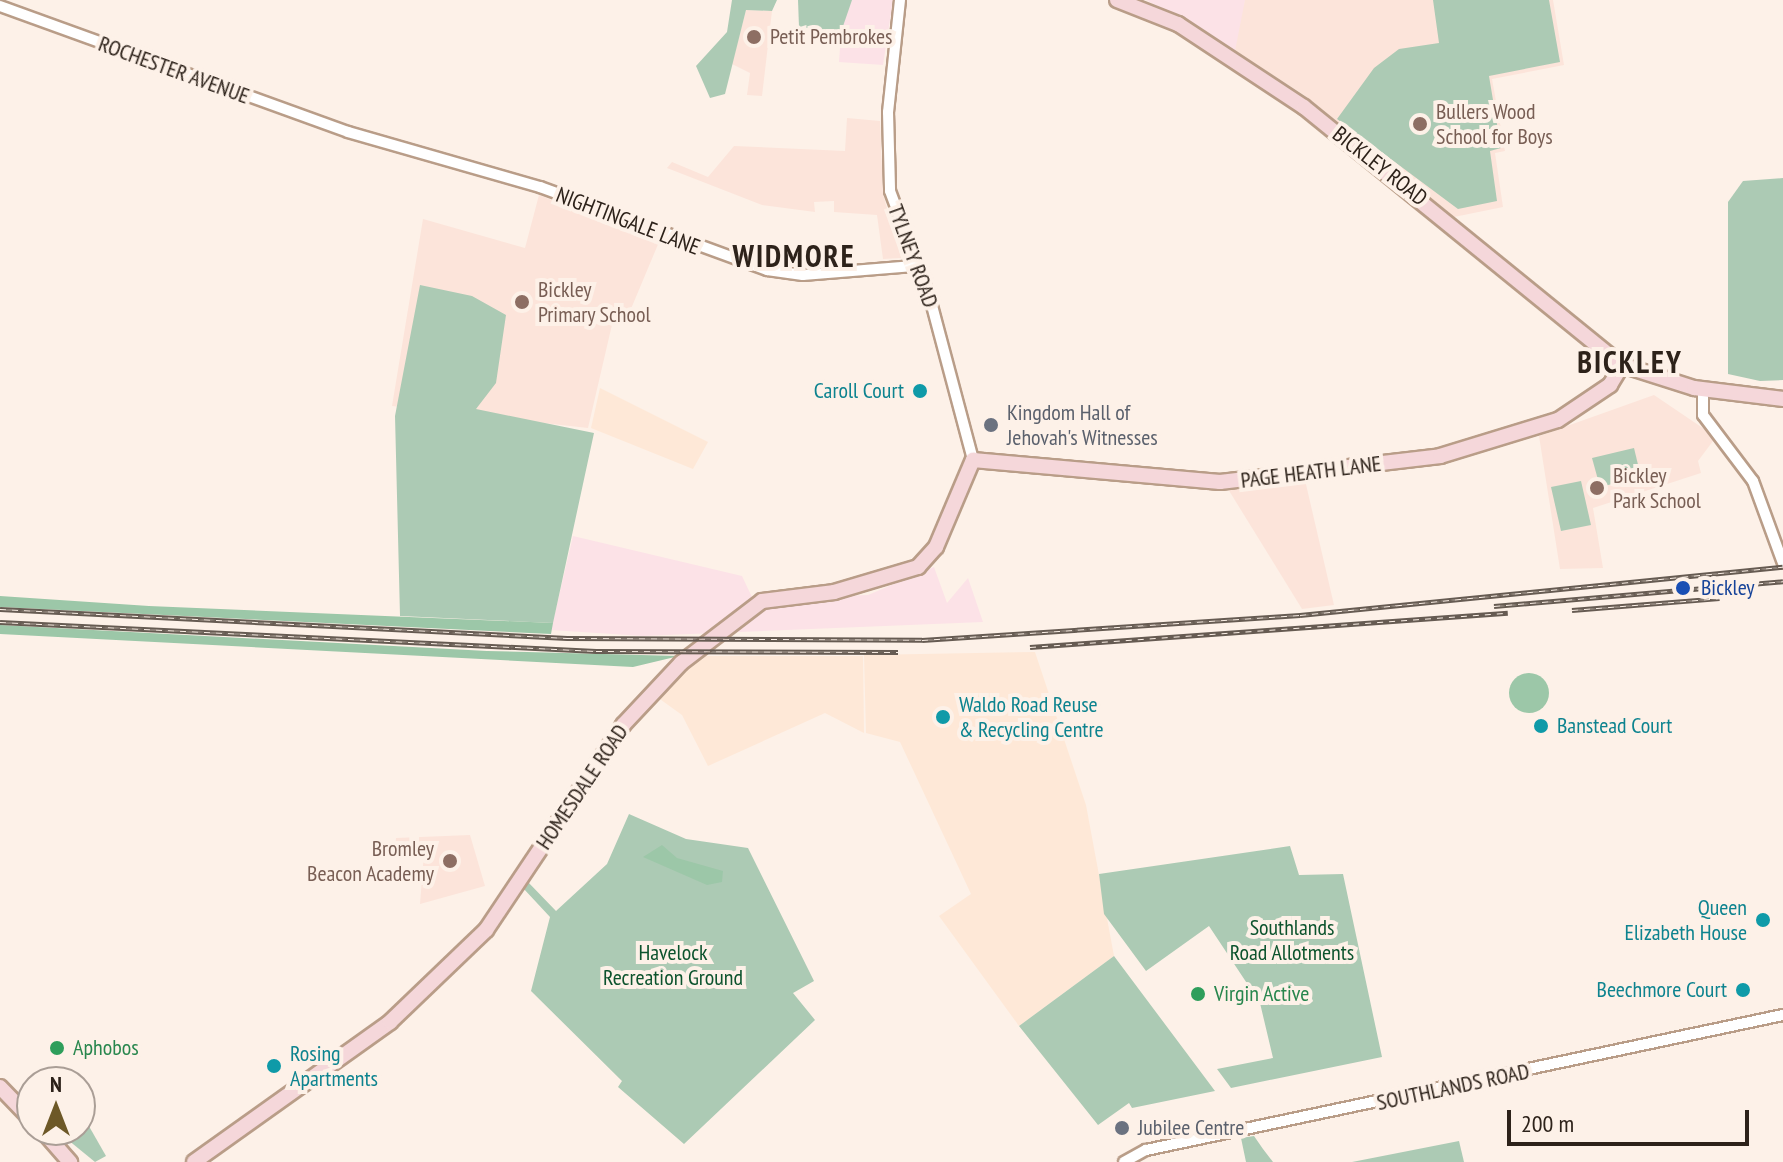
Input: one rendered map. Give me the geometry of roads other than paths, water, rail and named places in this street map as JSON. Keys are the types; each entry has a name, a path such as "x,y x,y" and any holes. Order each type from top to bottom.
{"main road":[{"name":"BICKLEY ROAD","path":"1117,0 1178,24 1304,107 1622,365"},
{"path":"1622,365 1703,389 1783,399"},
{"name":"PAGE HEATH LANE","path":"973,460 1220,482 1440,456 1558,420 1610,385 1622,365"},
{"name":"HOMESDALE ROAD","path":"194,1162 390,1022 486,930 623,725 670,673 762,601 834,592 918,567 936,547 973,460"},
{"path":"0,1087 16,1104"},
{"path":"56,1146 70,1162"}],"street":[{"name":"TYLNEY ROAD","path":"900,0 887,165 914,266 930,298 973,460"},
{"name":"ROCHESTER AVENUE","path":"0,6 348,132"},
{"name":"NIGHTINGALE LANE","path":"348,132 540,187 767,270 803,275 914,266"},
{"path":"1703,389 1703,415 1753,481 1783,563"},
{"name":"SOUTHLANDS ROAD","path":"1124,1162 1146,1150 1783,1015"}],"railway":[{"path":"0,609 567,638 922,640 1300,615 1783,567"},
{"path":"1494,606 1783,581"},
{"path":"1572,610 1720,598"},
{"path":"1030,647 1508,613"},
{"path":"0,622 596,651 898,652"}],"place":[{"name":"Petit Pembrokes","path":"754,37"},
{"name":"Bullers Wood School for Boys","path":"1420,124"},
{"name":"Bickley Primary School","path":"522,302"},
{"name":"Caroll Court","path":"920,391"},
{"name":"Kingdom Hall of Jehovah's Witnesses","path":"991,425"},
{"name":"Bickley Park School","path":"1597,488"},
{"name":"Bickley","path":"1683,588"},
{"name":"Waldo Road Reuse & Recycling Centre","path":"943,717"},
{"name":"Banstead Court","path":"1541,726"},
{"name":"Bromley Beacon Academy","path":"450,861"},
{"name":"Queen Elizabeth House","path":"1763,920"},
{"name":"Beechmore Court","path":"1743,990"},
{"name":"Virgin Active","path":"1198,994"},
{"name":"Aphobos","path":"57,1048"},
{"name":"Rosing Apartments","path":"274,1066"},
{"name":"Jubilee Centre","path":"1122,1128"}],"district":[{"name":"WIDMORE","path":"794,256"},
{"name":"BICKLEY","path":"1630,362"}],"park label":[{"name":"Southlands Road Allotments","path":"1292,940"},
{"name":"Havelock Recreation Ground","path":"673,964"}]}
